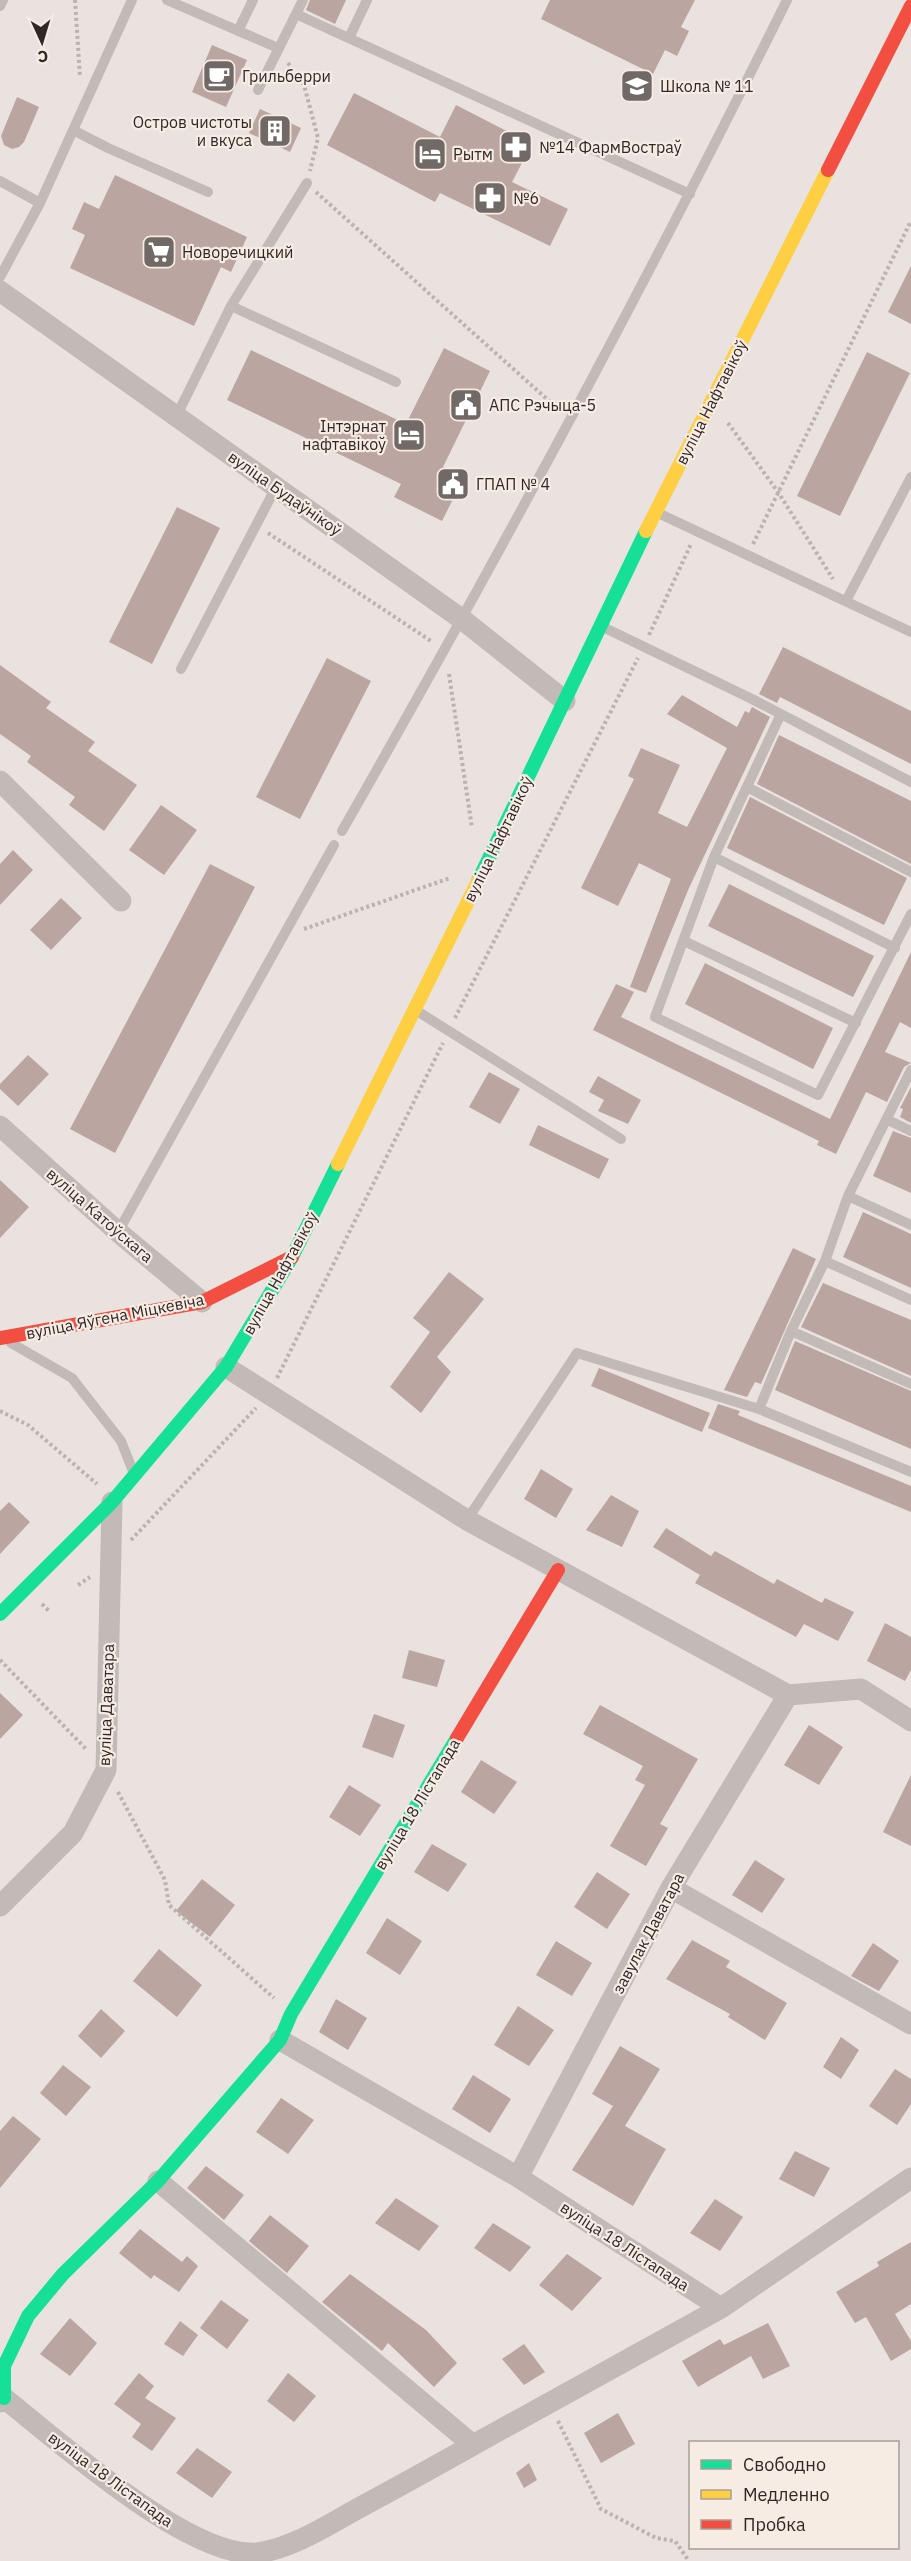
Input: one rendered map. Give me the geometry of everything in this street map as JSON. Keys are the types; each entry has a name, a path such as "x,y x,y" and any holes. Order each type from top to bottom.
{"street":[{"name":"вуліца Нафтавікоў","path":"0,1614 112,1502 226,1367 292,1257 415,1010 655,512 911,6"},
{"name":"вуліца Будаўнікоў","path":"0,291 464,620 565,701"},
{"path":"0,781 121,901"},
{"name":"вуліца Катоўскага","path":"0,1126 117,1232 202,1302"},
{"name":"вуліца Яўгена Міцкевіча","path":"1,1338 202,1302 292,1257"},
{"path":"226,1367 467,1520 788,1695 861,1689 911,1720"},
{"name":"вуліца Даватара","path":"0,1906 73,1833 106,1770 112,1502"},
{"name":"вуліца 18 Лістапада","path":"558,1570 291,2014 280,2040 158,2181 63,2274 28,2316 4,2366 2,2400 98,2474 188,2535 238,2552 258,2553 306,2538 721,2308 911,2178"},
{"name":"завулак Даватара","path":"518,2177 671,1888 788,1695"},
{"path":"671,1888 911,2024"},
{"name":"вуліца 18 Лістапада","path":"280,2040 518,2177 721,2308"},
{"path":"158,2181 473,2445"}],"lane":[{"path":"0,6 3,0"},
{"path":"0,277 40,203 132,0"},
{"path":"167,0 278,48"},
{"path":"238,31 253,0"},
{"path":"258,90 303,0"},
{"path":"349,38 367,0"},
{"path":"342,831 464,620 690,194 786,0"},
{"path":"296,14 690,194"},
{"path":"73,130 208,192"},
{"path":"0,181 40,203"},
{"path":"177,415 231,306 307,183"},
{"path":"231,306 396,382"},
{"path":"846,601 911,477"},
{"path":"181,669 276,488"},
{"path":"655,512 911,632"},
{"path":"602,626 911,782"},
{"path":"780,716 714,857 655,1017 818,1095 911,914"},
{"path":"747,787 911,872"},
{"path":"117,1232 334,845"},
{"path":"714,857 895,948"},
{"path":"684,941 856,1023"},
{"path":"415,1010 621,1139"},
{"path":"759,1409 790,1331 825,1261 848,1196 911,1070"},
{"path":"888,1120 911,1131"},
{"path":"848,1196 911,1225"},
{"path":"825,1261 911,1300"},
{"path":"790,1331 911,1384"},
{"path":"1,1338 72,1378 121,1441 135,1476"},
{"path":"467,1520 577,1353 759,1409 911,1472"}],"path":[{"path":"75,0 82,111"},
{"path":"278,48 304,85 318,138 307,183 570,420"},
{"path":"748,555 911,221"},
{"path":"712,401 778,492 846,601"},
{"path":"256,525 446,651 472,828"},
{"path":"0,1411 28,1425 94,1480 137,1534 269,1394 643,646 697,531"},
{"path":"283,937 451,878"},
{"path":"0,1660 106,1770 165,1880 169,1905 291,2014"},
{"path":"549,2403 601,2509 656,2538 675,2541 689,2561"}],"building":[{"path":"310,0 346,0 335,24 306,10"},
{"path":"550,0 695,0 681,27 689,31 677,56 665,50 653,74 541,19"},
{"name":"Грильберри","path":"212,45 247,60 226,107 192,92"},
{"path":"354,93 440,137 456,105 532,144 512,182 568,209 550,246 440,193 435,202 327,145"},
{"path":"17,97 39,107 24,142 12,149 4,145 1,136"},
{"name":"Остров чистоты и вкуса","path":"260,109 301,128 290,152 249,133"},
{"name":"Новоречицкий","path":"115,175 247,237 231,272 221,267 194,326 70,268 85,235 72,229 84,202 99,209"},
{"path":"911,266 911,324 888,312"},
{"path":"444,348 490,371 443,467 464,477 442,521 394,497 401,484 227,400 251,350 406,424"},
{"path":"867,352 910,373 840,516 797,496"},
{"path":"177,507 220,528 152,664 109,642"},
{"path":"783,647 911,711 911,764 780,697 777,703 759,694"},
{"path":"327,658 371,681 300,819 256,797"},
{"path":"0,665 51,702 46,708 95,742 88,751 137,785 104,831 69,805 75,797 27,762 31,756 0,734"},
{"path":"682,695 737,727 745,711 749,713 752,707 770,717 689,888 646,993 630,987 671,879 639,863 618,906 581,888 634,779 628,776 641,748 680,765 658,813 687,827 727,748 667,714"},
{"path":"779,735 911,801 911,864 757,784"},
{"path":"750,797 907,878 884,925 727,848"},
{"path":"161,805 197,830 164,875 129,850"},
{"path":"13,850 33,870 0,905 0,864"},
{"path":"210,864 255,887 115,1153 70,1129"},
{"path":"729,884 874,956 853,997 708,926"},
{"path":"61,898 82,918 51,950 30,930"},
{"path":"911,952 911,1028 900,1022 885,1052 911,1063 904,1067 887,1102 866,1092 836,1154 817,1145 819,1141 593,1030 616,984 634,992 621,1017 830,1119"},
{"path":"705,963 833,1028 813,1069 685,1004"},
{"path":"28,1055 49,1074 18,1106 0,1089 0,1084"},
{"path":"489,1072 520,1089 500,1124 469,1107"},
{"path":"598,1076 641,1100 628,1124 598,1111 604,1100 589,1092"},
{"path":"911,1087 911,1123 900,1117 903,1109 900,1108"},
{"path":"538,1125 609,1159 599,1179 529,1145"},
{"path":"893,1131 911,1138 911,1193 873,1176"},
{"path":"0,1180 29,1207 0,1238"},
{"path":"863,1212 911,1234 911,1288 843,1257"},
{"path":"793,1248 816,1259 761,1384 755,1382 747,1397 724,1390"},
{"path":"449,1272 484,1299 437,1357 451,1372 421,1413 390,1387 430,1332 413,1318"},
{"path":"823,1283 911,1320 911,1376 801,1327"},
{"path":"795,1341 911,1391 911,1449 775,1390"},
{"path":"599,1368 710,1413 702,1432 591,1386"},
{"path":"718,1404 740,1411 738,1415 911,1486 911,1512 708,1428"},
{"path":"541,1469 573,1489 556,1518 524,1499"},
{"path":"611,1495 639,1511 622,1547 586,1530"},
{"path":"9,1502 30,1522 0,1554 0,1511"},
{"path":"666,1528 711,1556 715,1551 774,1584 777,1579 822,1603 825,1598 854,1612 838,1641 804,1624 796,1637 695,1583 700,1575 653,1547"},
{"path":"885,1623 911,1637 911,1670 905,1681 867,1661"},
{"path":"409,1650 445,1660 437,1687 402,1678"},
{"path":"0,1693 23,1715 0,1739"},
{"path":"600,1705 698,1759 660,1824 668,1828 646,1866 610,1846 645,1785 635,1780 643,1766 583,1734"},
{"path":"374,1714 405,1725 393,1758 362,1747"},
{"path":"809,1725 843,1747 819,1785 784,1765"},
{"path":"481,1760 517,1782 494,1814 461,1792"},
{"path":"911,1775 911,1846 883,1832"},
{"path":"349,1785 381,1805 360,1836 329,1817"},
{"path":"432,1844 467,1864 448,1892 414,1872"},
{"path":"755,1860 785,1879 762,1913 732,1895"},
{"path":"597,1872 630,1894 607,1929 574,1907"},
{"path":"202,1879 235,1905 210,1937 176,1911"},
{"path":"387,1918 422,1941 400,1975 366,1953"},
{"path":"692,1940 730,1961 726,1967 787,2003 765,2040 728,2017 730,2014 666,1979"},
{"path":"556,1941 592,1963 572,1996 536,1975"},
{"path":"873,1943 899,1961 879,1991 851,1976"},
{"path":"159,1949 202,1985 177,2017 133,1981"},
{"path":"336,1999 367,2018 348,2050 319,2032"},
{"path":"518,2006 554,2030 529,2066 494,2045"},
{"path":"101,2009 125,2031 101,2058 78,2036"},
{"path":"841,2037 859,2050 841,2079 823,2067"},
{"path":"620,2046 660,2069 625,2126 666,2149 633,2206 572,2170 613,2106 592,2094"},
{"path":"63,2065 91,2087 66,2116 40,2093"},
{"path":"895,2069 911,2079 911,2104 897,2125 869,2106"},
{"path":"473,2075 511,2099 490,2133 452,2109"},
{"path":"281,2098 314,2120 288,2154 256,2132"},
{"path":"13,2116 41,2139 0,2188 0,2131"},
{"path":"795,2151 830,2168 814,2197 779,2179"},
{"path":"206,2166 244,2195 224,2220 187,2188"},
{"path":"396,2198 439,2226 419,2251 375,2223"},
{"path":"715,2199 743,2217 720,2251 690,2233"},
{"path":"270,2215 309,2246 287,2273 249,2241"},
{"path":"493,2223 531,2247 510,2272 474,2248"},
{"path":"140,2229 182,2262 187,2256 198,2266 179,2292 154,2275 151,2279 119,2253"},
{"path":"911,2242 911,2304 895,2314 911,2341 911,2349 891,2361 866,2317 855,2323 836,2292 879,2266 877,2262"},
{"path":"567,2254 602,2278 572,2311 539,2285"},
{"path":"350,2274 426,2330 457,2363 434,2387 388,2343 382,2351 322,2302"},
{"path":"221,2300 249,2320 227,2349 200,2328"},
{"path":"70,2318 97,2343 70,2376 40,2354"},
{"path":"180,2321 198,2335 183,2356 164,2344"},
{"path":"768,2323 790,2366 763,2379 751,2356 698,2387 682,2361 720,2339 724,2345"},
{"path":"524,2344 545,2372 524,2385 502,2359"},
{"path":"139,2373 154,2386 145,2398 176,2418 152,2451 132,2437 141,2424 114,2404"},
{"path":"288,2373 316,2396 294,2422 267,2401"},
{"path":"618,2413 635,2444 601,2463 584,2433"},
{"path":"197,2448 232,2472 212,2498 176,2473"},
{"path":"529,2463 537,2480 524,2488 516,2473"}],"traffic: fast":[{"path":"478,881 646,531"},
{"path":"0,1614 112,1502 226,1367 292,1257 338,1164"},
{"path":"4,2398 4,2366 28,2316 63,2274 158,2181 280,2040 291,2014 457,1738"}],"traffic: slow":[{"path":"646,531 828,170"},
{"path":"338,1164 478,881"}],"traffic: jam":[{"path":"828,170 911,6"},
{"path":"0,1338 202,1302 292,1257"},
{"path":"457,1738 558,1570"}],"place":[{"name":"Грильберри","path":"219,76"},
{"name":"Школа № 11","path":"637,86"},
{"name":"Остров чистоты и вкуса","path":"275,131"},
{"name":"№14 ФармВостраў","path":"516,147"},
{"name":"Рытм","path":"430,154"},
{"name":"№6","path":"490,198"},
{"name":"Новоречицкий","path":"159,252"},
{"name":"АПС Рэчыца-5","path":"466,405"},
{"name":"Інтэрнат нафтавікоў","path":"409,435"},
{"name":"ГПАП № 4","path":"453,484"}]}
